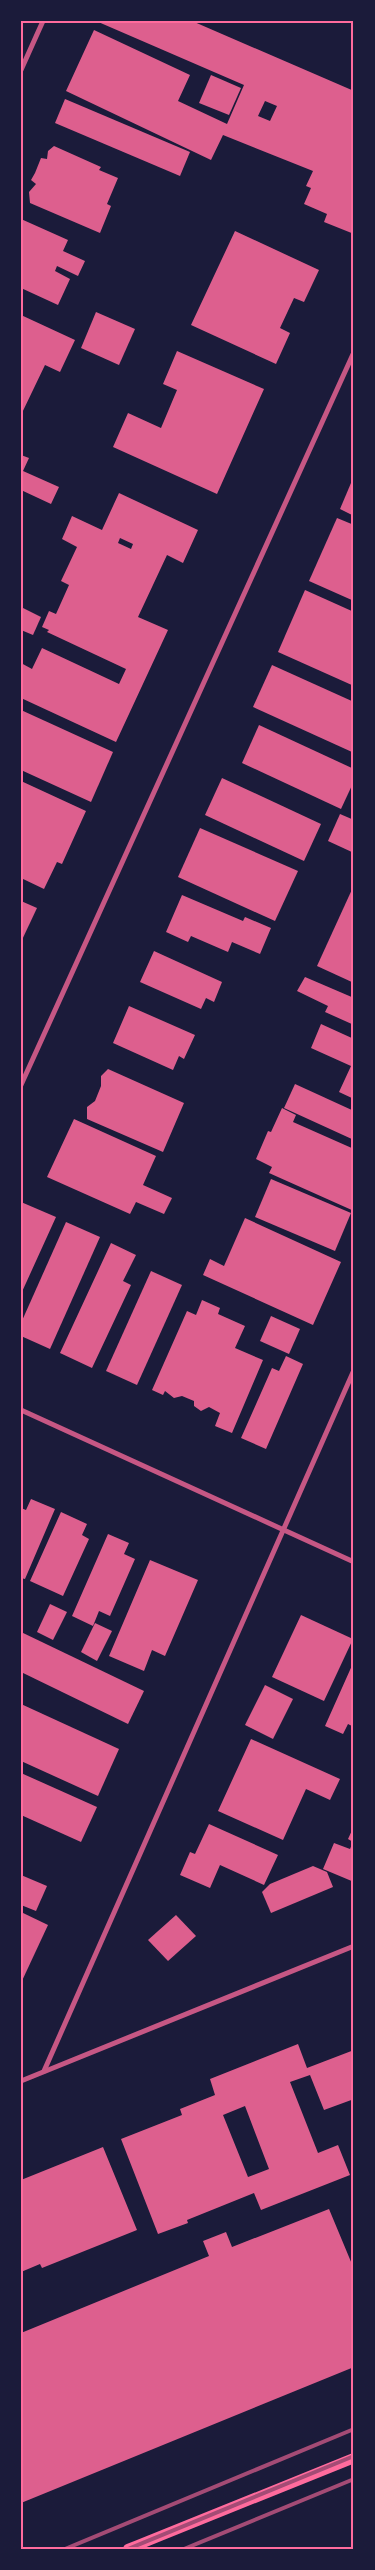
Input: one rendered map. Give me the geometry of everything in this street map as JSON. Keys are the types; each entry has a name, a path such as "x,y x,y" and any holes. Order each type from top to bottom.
{"main road":[{"path":"128,2549 354,2458"}],"street":[{"path":"21,70 43,21"},
{"path":"21,1085 354,352"},
{"path":"44,2071 281,1531 354,1370"},
{"path":"21,1410 281,1531 354,1562"},
{"path":"21,2081 354,1946"}],"building":[{"path":"96,21 192,21 354,91 354,234 324,222 327,214 304,204 311,188 306,186 313,171 223,135 211,160 66,91 94,30 190,75 178,101 227,124 244,85","holes":["265,101 277,106 270,121 258,116"]},
{"path":"211,75 241,88 229,115 199,103"},
{"path":"65,99 190,152 180,176 55,123"},
{"path":"54,146 101,167 99,170 118,178 107,204 111,206 100,233 30,203 29,192 36,184 31,180 41,158 47,159 48,151"},
{"path":"21,219 68,240 63,251 85,261 78,276 57,266 55,271 70,279 58,305 21,288"},
{"path":"235,231 319,270 304,302 294,298 280,328 290,333 276,364 191,325"},
{"path":"96,312 135,329 119,365 81,348"},
{"path":"21,315 75,340 60,372 45,365 21,415"},
{"path":"177,351 264,389 217,494 113,447 128,413 161,428 177,390 163,384"},
{"path":"21,455 29,458 23,471 59,487 51,504 21,490"},
{"path":"351,483 354,484 354,516 340,509"},
{"path":"119,493 198,530 183,563 167,555 138,617 168,630 116,742 21,698 21,663 32,669 42,648 119,684 126,669 47,632 49,630 42,627 49,611 56,614 69,585 61,581 77,547 62,539 72,516 102,530","holes":["120,538 133,544 131,549 118,543"]},
{"path":"337,518 354,525 354,601 309,581"},
{"path":"305,590 354,612 354,686 278,652"},
{"path":"21,607 41,617 33,635 21,630"},
{"path":"272,665 354,702 352,752 253,707"},
{"path":"21,710 113,752 91,802 21,770"},
{"path":"259,725 354,769 354,781 341,809 242,763"},
{"path":"222,778 321,824 304,861 205,815"},
{"path":"21,781 86,811 62,864 57,862 44,889 21,878"},
{"path":"340,814 354,820 354,853 328,841"},
{"path":"200,828 298,871 275,921 178,877"},
{"path":"354,885 354,983 317,966"},
{"path":"182,895 243,921 245,917 271,928 260,954 232,942 228,952 191,936 188,942 166,932"},
{"path":"21,901 37,908 21,942"},
{"path":"154,951 222,982 214,1002 206,998 201,1009 140,982"},
{"path":"305,977 354,998 354,1025 325,1012 328,1006 297,991"},
{"path":"129,1006 195,1035 184,1059 179,1056 173,1070 113,1043"},
{"path":"321,1024 354,1039 354,1099 339,1092 351,1066 311,1048"},
{"path":"108,1069 184,1103 163,1152 87,1119 87,1107 95,1101 101,1086 101,1076"},
{"path":"295,1084 354,1111 354,1140 284,1108"},
{"path":"282,1108 296,1115 293,1122 354,1149 354,1211 269,1173 272,1167 256,1159 268,1131 271,1132"},
{"path":"74,1119 156,1156 143,1185 172,1198 164,1214 136,1202 130,1214 47,1177"},
{"path":"271,1179 351,1213 335,1251 255,1217"},
{"path":"21,1202 56,1217 21,1294"},
{"path":"245,1218 341,1262 313,1325 203,1275 210,1259 224,1266"},
{"path":"66,1222 100,1237 50,1349 21,1336 21,1323"},
{"path":"111,1243 136,1255 123,1281 131,1285 92,1368 60,1353"},
{"path":"151,1271 182,1285 137,1385 106,1371"},
{"path":"202,1300 220,1308 218,1314 245,1326 235,1348 263,1360 232,1433 215,1426 220,1413 209,1407 201,1411 194,1406 194,1401 182,1396 174,1398 165,1391 163,1395 152,1390 187,1311 196,1315"},
{"path":"271,1316 300,1329 289,1354 260,1341"},
{"path":"286,1356 303,1364 266,1449 241,1438 272,1368 279,1371"},
{"path":"31,1499 55,1509 25,1579 21,1578 21,1508 26,1510"},
{"path":"61,1512 87,1524 82,1535 89,1539 63,1596 30,1581"},
{"path":"108,1534 129,1543 124,1554 135,1559 110,1616 99,1611 93,1626 72,1616"},
{"path":"150,1560 198,1580 165,1656 152,1650 144,1671 109,1656"},
{"path":"50,1604 67,1612 53,1640 37,1632"},
{"path":"301,1615 353,1639 324,1701 272,1677"},
{"path":"95,1623 112,1631 97,1661 81,1652"},
{"path":"21,1632 144,1691 128,1724 21,1672"},
{"path":"354,1661 354,1727 348,1724 343,1734 325,1726"},
{"path":"265,1685 293,1699 273,1739 245,1725"},
{"path":"21,1704 119,1749 98,1796 21,1761"},
{"path":"251,1739 340,1779 330,1800 306,1789 283,1840 218,1811"},
{"path":"21,1773 97,1807 81,1842 21,1815"},
{"path":"209,1824 278,1855 264,1885 220,1865 210,1888 180,1875 190,1852 195,1854"},
{"path":"354,1826 354,1882 323,1869 334,1843 350,1849 353,1842 348,1839"},
{"path":"313,1866 327,1872 333,1887 271,1913 262,1892 270,1884"},
{"path":"21,1875 47,1886 36,1911 21,1905"},
{"path":"21,1912 48,1925 21,1983"},
{"path":"176,1915 196,1936 168,1961 148,1940"},
{"path":"298,2044 307,2068 354,2050 354,2099 324,2110 310,2075 290,2082 318,2153 338,2145 350,2175 261,2210 254,2193 187,2220 188,2223 158,2234 121,2139 182,2115 180,2109 215,2095 210,2079","holes":["245,2106 269,2169 248,2177 223,2115"]},
{"path":"103,2147 137,2230 42,2268 40,2264 21,2272 21,2180"},
{"path":"329,2209 354,2269 354,2367 21,2503 21,2333 209,2256 203,2241 226,2232 232,2247"}],"railway":[{"path":"65,2549 354,2429"},
{"path":"128,2549 354,2456"},
{"path":"184,2549 354,2479"}]}
